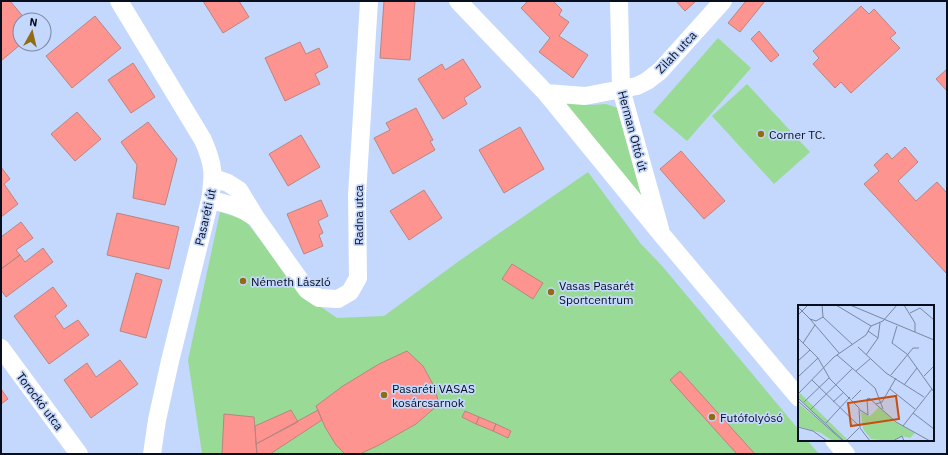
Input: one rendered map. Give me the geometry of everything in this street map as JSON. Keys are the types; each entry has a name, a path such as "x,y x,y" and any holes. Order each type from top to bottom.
{"street":[{"name":"Pasaréti út","path":"119,1 203,140 210,159 214,178 210,200 170,361 156,427 152,454"},
{"name":"Radna utca","path":"214,178 228,183 239,190 256,218 307,290 319,298 338,299 350,292 358,278 357,195 369,1"},
{"path":"458,1 546,92 585,96 621,89"},
{"name":"Herman Ottó út","path":"619,1 621,89 662,235"},
{"name":"Zilah utca","path":"621,89 636,86 648,80 660,71 723,1"},
{"name":"Herman Ottó út","path":"546,92 662,235 798,397"},
{"name":"Radna utca","path":"210,200 234,205 244,209 256,218"},
{"name":"Torockó utca","path":"1,348 79,454"},
{"path":"835,441 846,454"}],"green space":[{"path":"718,38 751,68 687,141 653,112"},
{"name":"Corner TC.","path":"747,84 810,152 774,184 712,116"},
{"path":"562,101 591,105 606,104 618,108 643,200"},
{"name":"Vasas Pasarét Sportcentrum","path":"588,172 641,244 663,267 798,429 798,441 808,441 819,454 202,454 188,360 220,212 245,220 301,293 337,318 384,316 459,261"}],"building":[{"path":"1,1 10,1 19,12 12,12 12,52 1,61"},
{"path":"203,1 239,1 249,17 223,33"},
{"path":"384,1 415,1 410,60 380,58"},
{"path":"528,1 553,1 562,10 559,15 569,22 559,36 588,55 573,78 539,52 550,38 521,8"},
{"path":"676,1 696,1 685,11"},
{"path":"746,1 765,1 740,32 728,23"},
{"path":"861,6 869,14 874,9 896,33 890,38 900,48 851,93 841,82 835,88 813,64 819,58 813,51"},
{"path":"95,16 121,48 72,88 46,56"},
{"path":"759,31 779,55 771,62 751,39"},
{"path":"300,42 306,54 319,48 328,67 315,74 320,84 285,101 265,58"},
{"path":"463,59 481,87 464,98 467,104 443,119 418,79 442,64 445,70"},
{"path":"133,63 155,97 131,113 108,80"},
{"path":"947,69 947,91 936,79"},
{"path":"416,108 433,140 430,141 435,150 393,174 374,138 390,130 386,123"},
{"path":"77,112 101,139 75,161 51,134"},
{"path":"148,122 177,159 165,205 133,198 137,165 121,142"},
{"path":"520,127 544,169 504,193 479,150"},
{"path":"301,135 320,167 288,186 269,154"},
{"path":"905,147 918,162 898,181 916,201 937,182 946,192 947,191 947,274 864,184 879,171 874,165 887,153 892,159"},
{"path":"681,151 725,201 704,219 660,169"},
{"path":"1,167 10,179 4,184 18,204 1,217"},
{"path":"424,190 442,218 409,240 390,211"},
{"path":"321,200 328,216 318,221 323,233 319,235 323,246 304,254 287,214"},
{"path":"117,213 179,227 169,269 107,255"},
{"path":"21,222 33,238 16,250 20,255 1,269 1,237"},
{"path":"43,248 53,262 6,297 1,290 1,269 20,255 25,262"},
{"path":"512,264 543,283 533,299 502,279"},
{"path":"136,273 162,280 146,338 120,331"},
{"path":"53,287 67,306 55,316 64,329 78,320 89,335 49,364 14,316"},
{"name":"Pasaréti VASAS kosárcsarnok","path":"407,351 423,366 434,386 439,404 416,424 379,445 360,454 345,454 336,445 325,427 316,406 343,386 379,364"},
{"path":"120,360 138,384 91,418 64,380 87,363 96,377"},
{"name":"Futófolyósó","path":"680,371 755,454 737,454 670,380"},
{"path":"1,389 8,399 1,404"},
{"path":"291,410 298,422 256,444 255,426"},
{"path":"318,410 322,420 270,454 257,454 256,444"},
{"path":"465,411 479,417 476,424 462,417"},
{"path":"224,414 254,417 257,454 222,454"},
{"path":"479,417 496,424 493,431 476,424"},
{"path":"496,424 511,431 508,438 493,431"}],"place":[{"name":"Corner TC.","path":"761,134"},
{"name":"Németh László","path":"243,281"},
{"name":"Vasas Pasarét Sportcentrum","path":"551,292"},
{"name":"Pasaréti VASAS kosárcsarnok","path":"384,395"},
{"name":"Futófolyósó","path":"712,417"}]}
